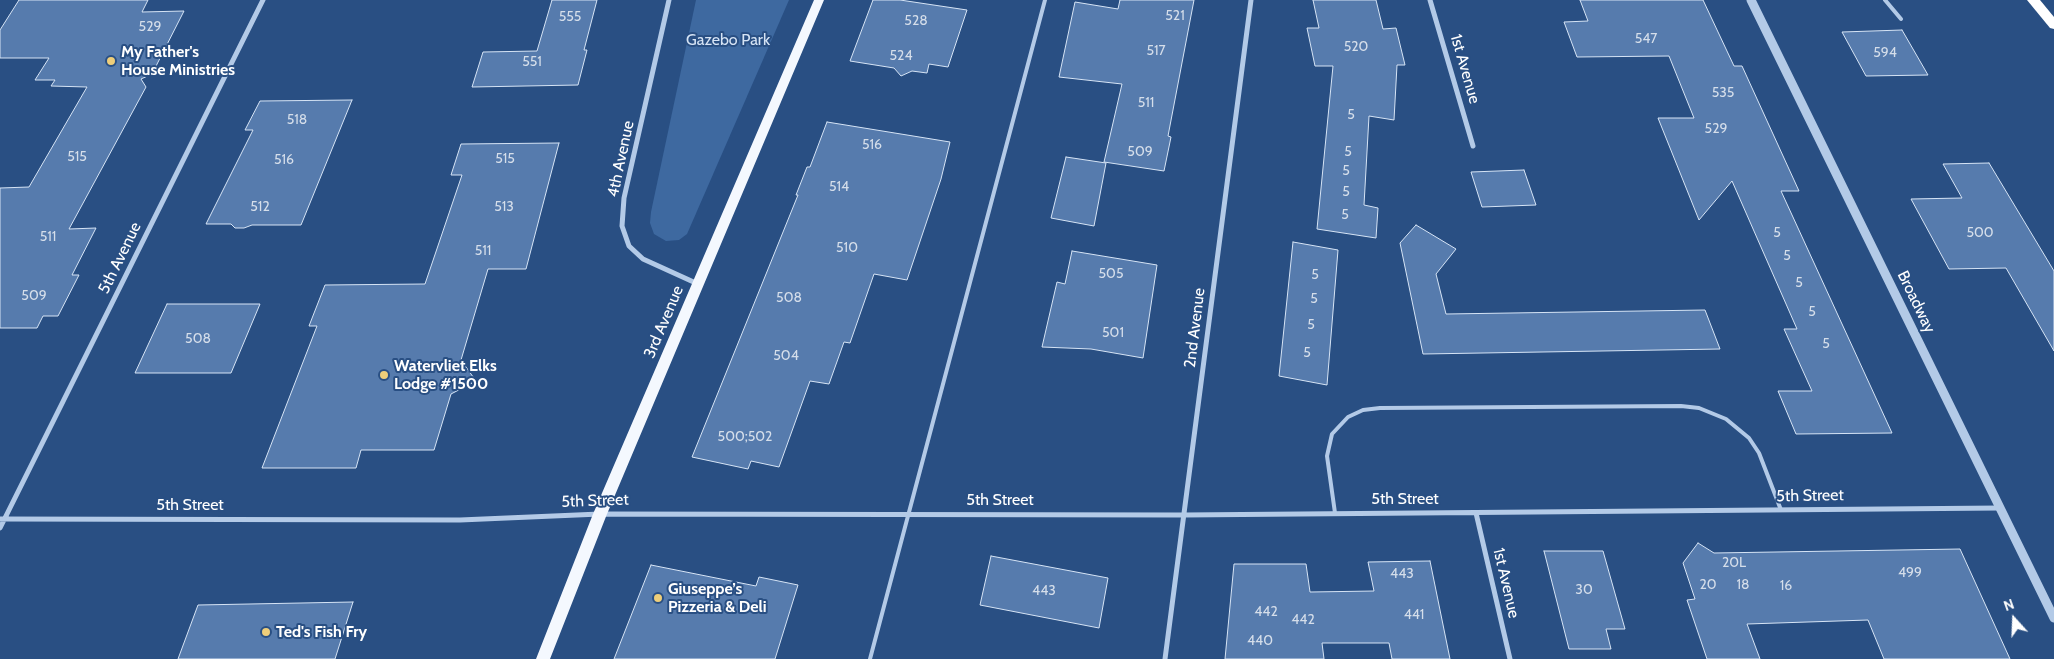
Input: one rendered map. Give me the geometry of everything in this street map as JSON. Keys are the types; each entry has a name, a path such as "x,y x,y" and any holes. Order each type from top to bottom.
{"highway":[{"path":"2033,0 2054,25"}],"main road":[{"name":"3rd Avenue","path":"543,659 600,514 819,0"}],"street":[{"name":"5th Avenue","path":"0,528 2,519 262,0"},
{"name":"4th Avenue","path":"669,0 624,198 622,226 629,246 642,259 698,284"},
{"name":"2nd Avenue","path":"1165,659 1251,0"},
{"name":"1st Avenue","path":"1430,0 1473,146"},
{"name":"Broadway","path":"1751,0 2054,618"},
{"name":"5th Street","path":"2,519 460,520 600,514 909,513 1184,515 2000,508"},
{"name":"1st Avenue","path":"1476,513 1510,659"}],"lane":[{"path":"870,659 1045,0"},
{"path":"1885,0 1901,19"},
{"path":"1335,514 1327,456 1332,434 1342,422 1356,413 1371,409 1390,408 1671,406 1699,408 1726,419 1748,438 1759,454 1781,510"}],"green space":[{"name":"Gazebo Park","path":"696,0 789,0 687,234 679,240 666,241 654,234 650,223 651,212"}],"building":[{"path":"19,0 148,0 142,12 184,11 152,74 141,79 146,87 69,229 96,228 72,275 79,275 58,316 43,316 37,328 0,328 0,188 29,187 87,87 51,86 55,80 35,80 49,58 0,58 0,30"},
{"path":"552,0 597,0 584,50 587,50 578,85 472,87 483,52 537,51"},
{"path":"873,0 900,0 967,10 948,67 929,64 927,73 912,71 901,76 894,68 850,61"},
{"path":"1120,0 1194,0 1168,136 1171,137 1164,171 1104,162 1122,84 1059,77 1075,2 1118,9"},
{"path":"1313,0 1376,0 1383,29 1396,28 1405,65 1397,65 1394,120 1369,116 1364,205 1378,208 1376,238 1317,229 1333,66 1315,66 1307,28 1319,28"},
{"path":"1580,0 1703,0 1734,66 1742,66 1799,191 1781,191 1892,433 1796,434 1778,391 1812,391 1784,329 1797,329 1732,181 1699,220 1658,118 1694,118 1669,56 1577,57 1564,22 1588,21"},
{"path":"1902,30 1928,75 1866,76 1842,32"},
{"path":"352,100 301,225 252,225 244,228 235,228 231,224 206,224 253,130 245,130 260,101"},
{"path":"827,122 950,142 941,179 907,280 874,274 850,343 844,342 829,384 810,381 779,467 751,461 748,469 692,457 798,195 796,195 807,167 810,167"},
{"name":"Watervliet Elks Lodge #1500","path":"559,143 526,269 488,269 461,360 476,381 451,394 434,450 361,450 356,468 262,468 317,326 309,326 325,285 425,284 462,175 451,175 461,144"},
{"path":"1066,157 1106,163 1094,226 1051,218"},
{"path":"1989,163 2054,271 2054,351 2006,268 1949,269 1911,199 1962,198 1943,164"},
{"path":"1524,170 1536,205 1482,207 1471,172"},
{"path":"1416,225 1456,249 1436,274 1446,314 1705,310 1720,349 1423,354 1400,243"},
{"path":"1293,242 1338,250 1327,385 1279,376"},
{"path":"1072,251 1157,265 1143,358 1091,349 1042,347 1057,282 1065,284"},
{"path":"167,304 260,304 231,373 135,373"},
{"path":"1698,543 1714,553 1960,549 2010,659 1884,659 1868,620 1747,624 1760,659 1707,659 1687,600 1695,599 1683,563"},
{"path":"1544,551 1603,551 1625,629 1606,629 1611,649 1569,649"},
{"path":"991,556 1108,578 1099,628 980,605"},
{"path":"1430,561 1450,659 1392,659 1389,643 1322,643 1324,659 1225,659 1234,564 1306,564 1310,592 1374,591 1368,562"},
{"path":"651,565 756,586 759,577 798,585 775,659 614,659"},
{"name":"Ted's Fish Fry","path":"353,602 335,659 178,659 198,605"}],"place":[{"name":"My Father's House Ministries","path":"111,61"},
{"name":"Watervliet Elks Lodge #1500","path":"384,375"},
{"name":"Giuseppe’s Pizzeria & Deli","path":"658,598"},
{"name":"Ted's Fish Fry","path":"266,632"}]}
